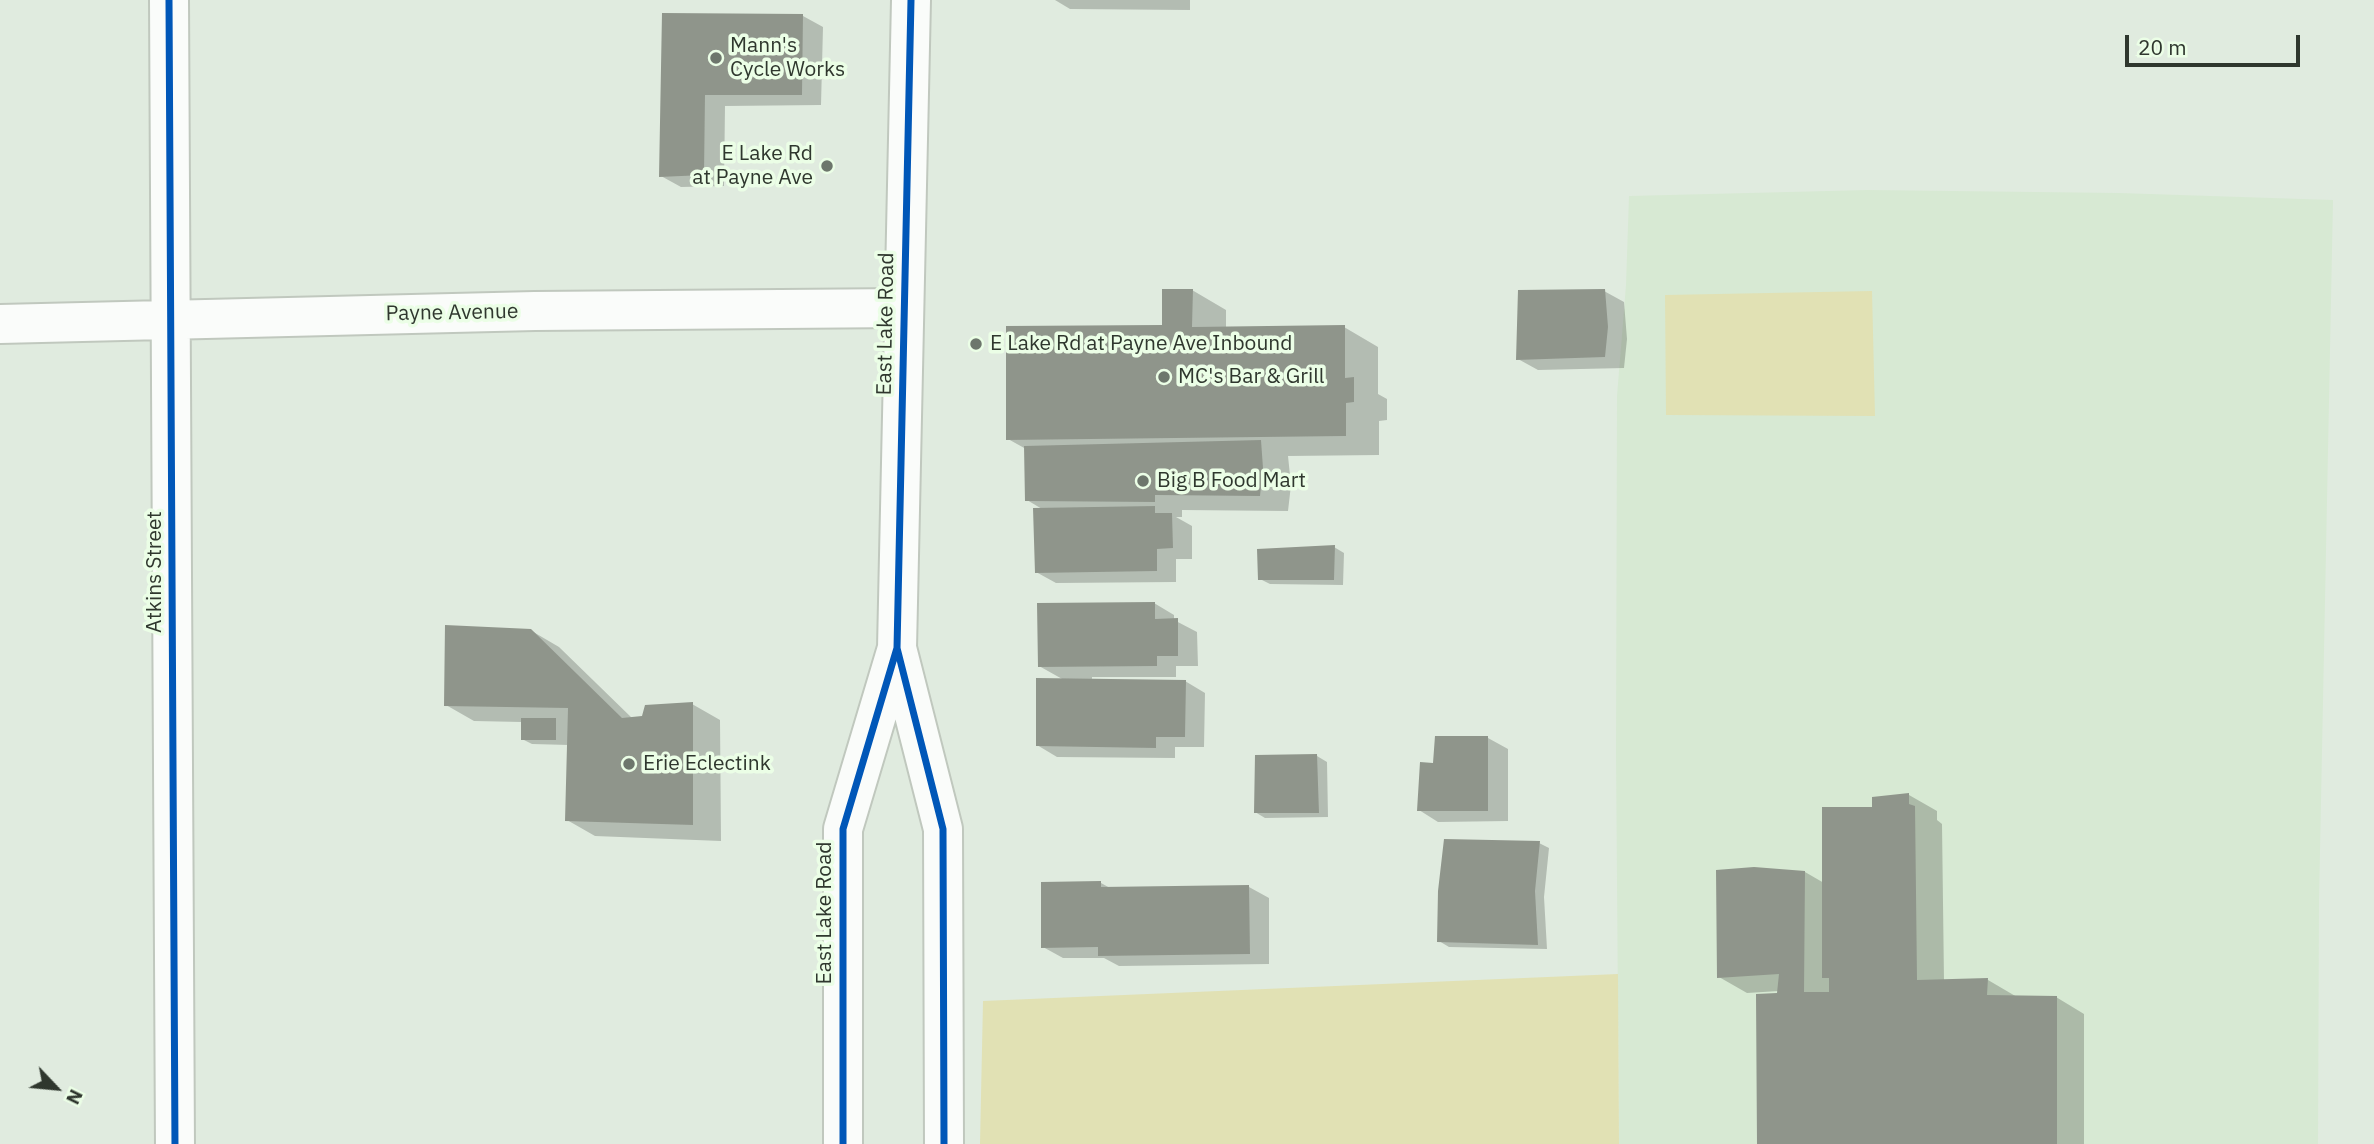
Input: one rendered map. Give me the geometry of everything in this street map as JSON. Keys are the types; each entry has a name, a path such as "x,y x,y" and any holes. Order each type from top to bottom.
{"street":[{"name":"Atkins Street","path":"169,0 175,1144"},
{"name":"East Lake Road","path":"843,1144 843,829 897,648 911,0"},
{"name":"Payne Avenue","path":"0,324 535,311 904,308"},
{"name":"East Lake Road","path":"897,648 943,829 944,1144"}],"shaded area":[{"path":"1868,190 2119,193 2333,200 2319,901 2318,1144 1619,1144 1617,396 1626,285 1629,196"}],"green space":[{"path":"1872,291 1875,416 1666,415 1665,295"},
{"path":"1618,974 1619,1144 980,1144 983,1001"}],"building":[{"path":"662,13 803,14 802,95 705,95 704,175 659,177"},
{"path":"1162,289 1193,289 1192,327 1345,325 1345,378 1354,377 1354,402 1346,403 1346,436 1006,440 1006,326 1162,325"},
{"path":"1605,289 1608,327 1605,357 1516,360 1518,290"},
{"name":"Big B Food Mart","path":"1261,440 1263,468 1260,496 1155,495 1155,502 1025,501 1024,446"},
{"path":"1155,506 1155,513 1172,513 1173,548 1157,549 1157,571 1035,573 1033,508"},
{"path":"1335,545 1334,580 1258,580 1257,549"},
{"path":"1155,602 1155,619 1178,618 1178,656 1157,656 1157,666 1038,667 1037,603"},
{"path":"445,625 531,629 622,718 642,716 645,705 693,702 693,825 565,821 568,708 444,706"},
{"path":"1036,678 1186,680 1185,737 1156,737 1156,748 1036,746"},
{"path":"521,718 556,718 556,740 521,740"},
{"path":"1435,736 1488,736 1488,811 1417,811 1420,762 1433,763"},
{"path":"1317,754 1319,813 1254,813 1255,755"},
{"path":"1909,793 1909,804 1915,806 1917,980 1988,978 1987,995 2057,996 2057,1144 1757,1144 1756,994 1777,993 1779,974 1717,978 1716,870 1754,867 1805,871 1804,992 1829,992 1829,978 1822,978 1822,807 1872,807 1872,797"},
{"path":"1444,839 1540,841 1535,891 1538,945 1437,942 1438,891"},
{"path":"1101,881 1101,887 1249,885 1250,954 1098,956 1098,947 1041,948 1041,882"}],"cycle path":[{"path":"169,0 175,1144"},
{"path":"911,0 897,648 943,829 944,1144"},
{"path":"843,1144 843,829 897,648"}],"place":[{"name":"Mann's Cycle Works","path":"716,58"},
{"name":"E Lake Rd at Payne Ave","path":"827,166"},
{"name":"E Lake Rd at Payne Ave Inbound","path":"976,344"},
{"name":"MC's Bar & Grill","path":"1164,377"},
{"name":"Big B Food Mart","path":"1143,481"},
{"name":"Erie Eclectink","path":"629,764"}]}
